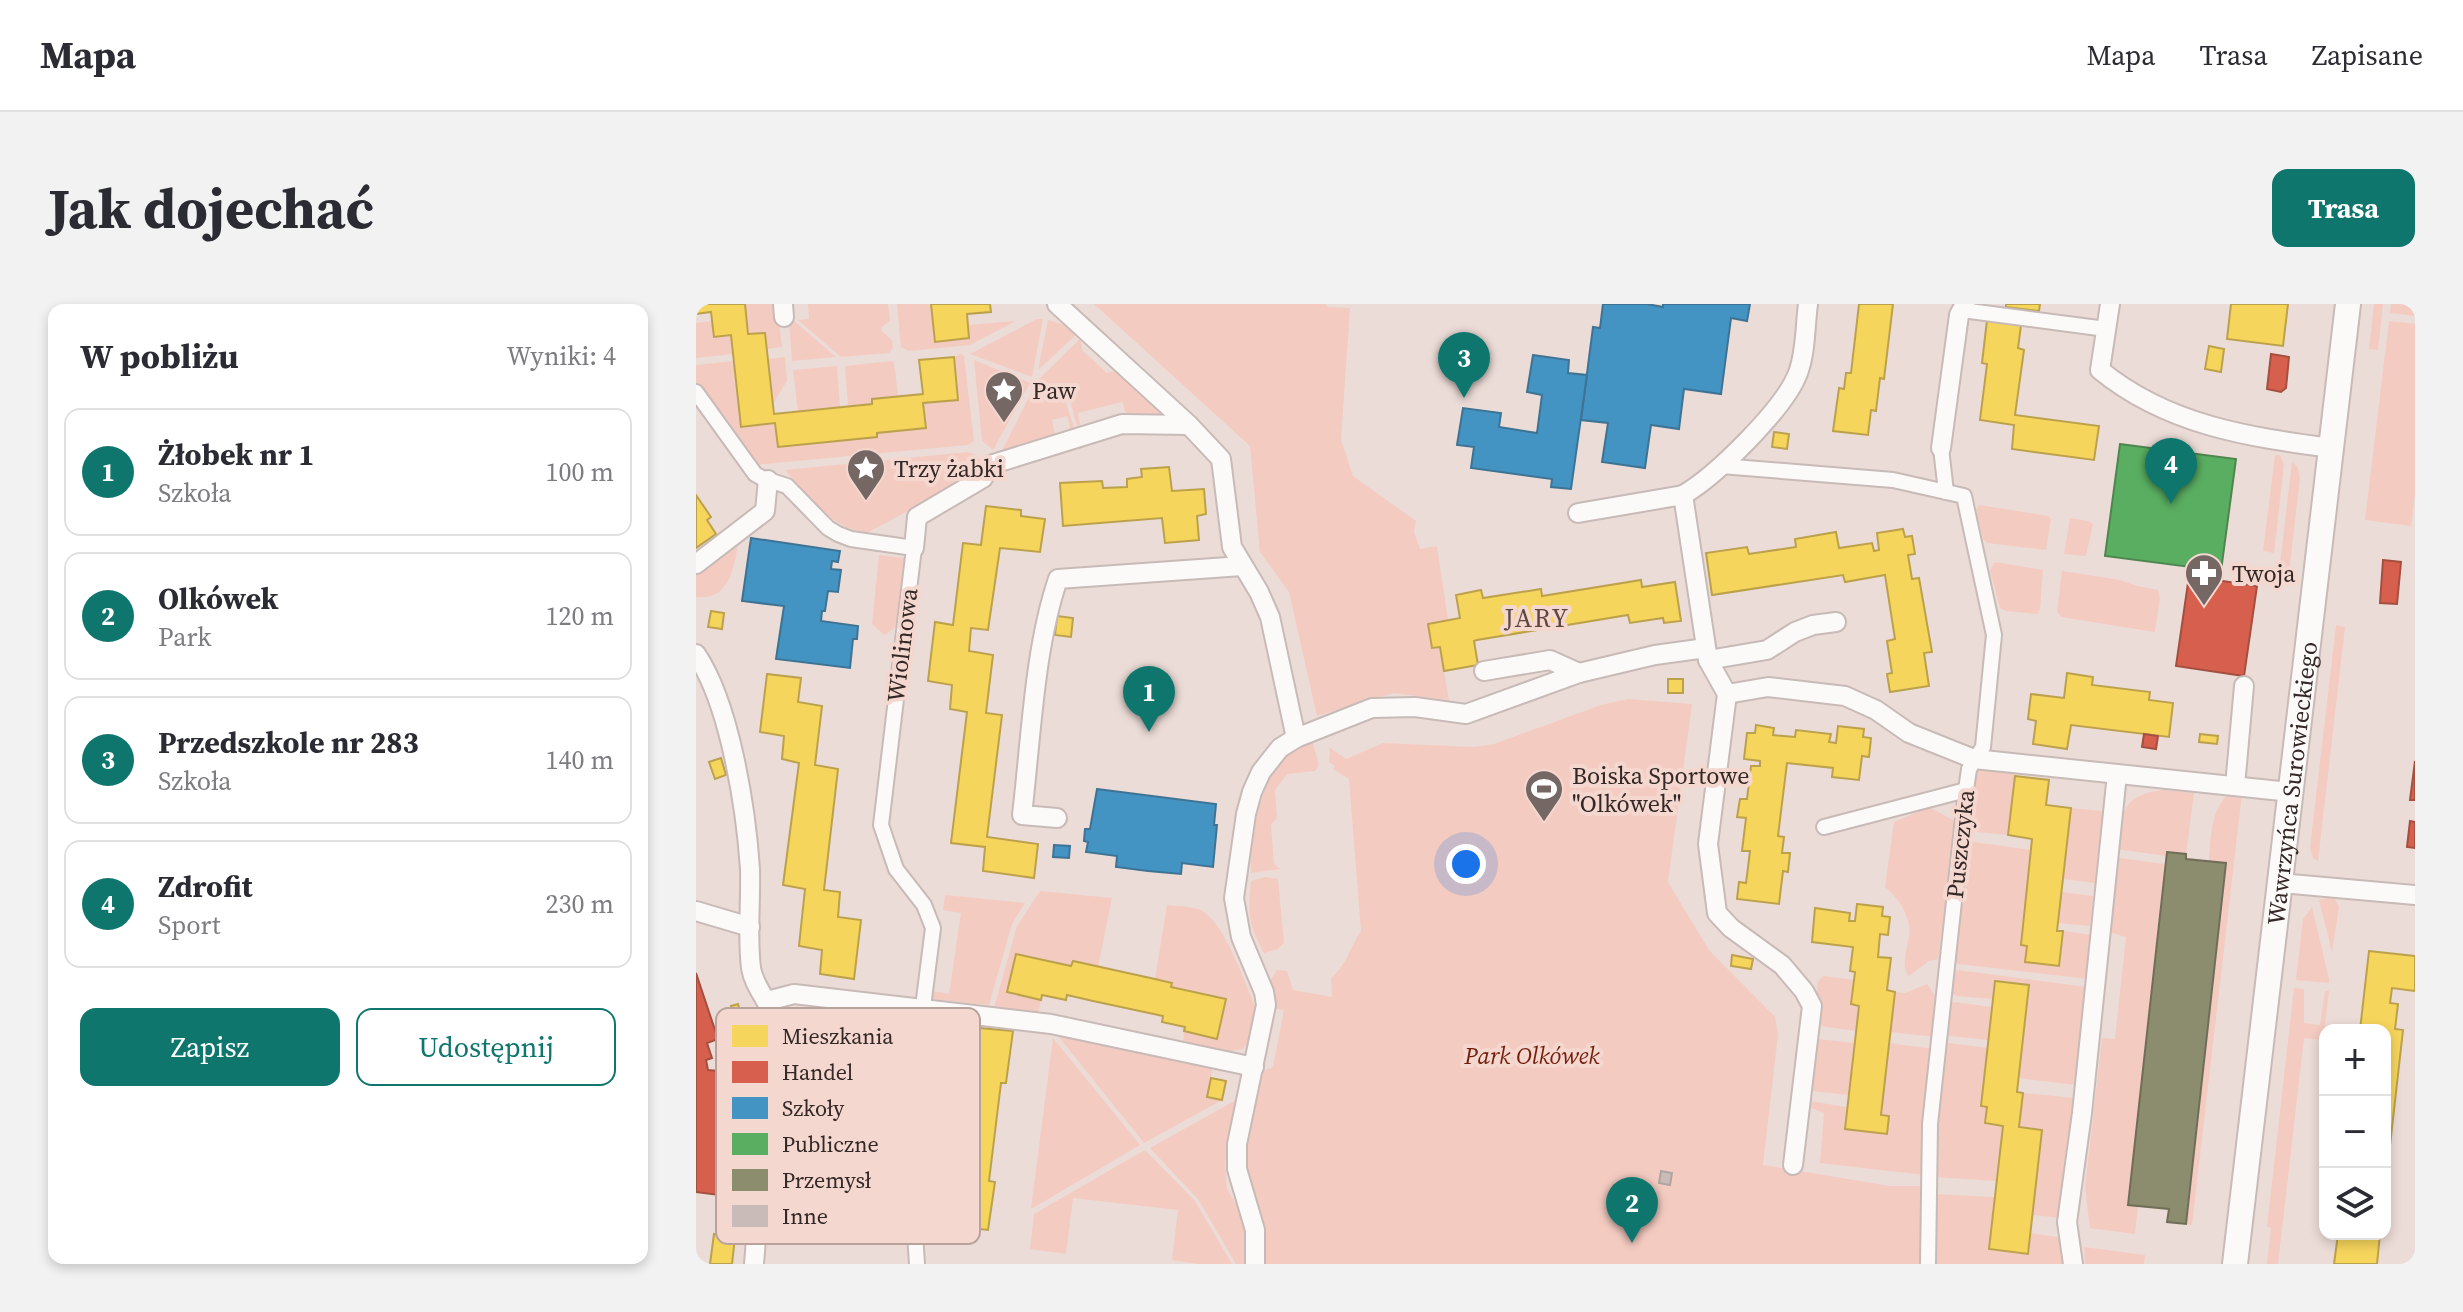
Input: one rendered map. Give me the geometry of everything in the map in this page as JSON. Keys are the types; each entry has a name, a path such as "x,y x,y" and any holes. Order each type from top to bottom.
{"street":[{"path":"1057,304 1189,425 1221,459 1232,547 1270,617 1296,738"},
{"path":"1578,513 1683,495 1704,483 1782,403 1792,386 1800,368 1808,304"},
{"path":"2110,304 2100,370 2120,387 2213,427 2248,438 2331,448"},
{"name":"Wawrzyńca Surowieckiego","path":"2235,1264 2348,304"},
{"path":"1721,466 1893,480 1946,492 1941,448 1959,315 1964,307 2106,329"},
{"path":"696,392 755,474 787,486 828,528 861,541 914,548 917,517 983,478 990,465 1122,424 1189,425"},
{"path":"696,564 765,511 768,480"},
{"name":"Puszczyka","path":"1928,1264 1930,1124 1966,790 1969,769 1983,747 1994,635 1964,496 1946,492"},
{"path":"1683,495 1707,654 1727,694 1708,844 1717,913 1731,928 1782,965 1804,991 1812,1006 1793,1165"},
{"name":"Wiolinowa","path":"914,548 881,825 896,869 924,905 933,928 923,1008"},
{"path":"1057,818 1022,815 1041,658 1051,599 1058,579 1242,566"},
{"path":"1255,1264 1255,1230 1237,1169 1237,1144 1266,1005 1264,992 1241,937 1234,898 1246,814 1252,792 1269,760 1296,738 1372,708 1415,707 1466,714 1579,673 1655,655 1767,650 1795,632 1813,625 1836,622"},
{"path":"696,654 719,703 740,795 750,869 752,974 770,1008"},
{"path":"1484,671 1550,660 1579,673"},
{"path":"2235,786 2244,686"},
{"path":"1727,694 1768,687 1845,696 1876,710 1909,733 1974,759 2290,792"},
{"path":"2073,1264 2067,1222 2083,1104 2117,774"},
{"path":"1824,827 1966,790"},
{"path":"2280,883 2415,895"},
{"path":"696,911 750,927"},
{"path":"767,1001 794,994 914,1008"},
{"path":"980,1016 1051,1024 1254,1067"},
{"path":"754,1264 756,1244"},
{"name":"Wiolinowa","path":"916,1244 917,1264"}],"green space":[{"path":"745,304 777,304 782,347 767,349 765,333 748,334"},
{"path":"808,304 888,304 890,321 882,327 882,331 892,340 893,348 889,353 841,357 798,320 809,319"},
{"path":"897,304 931,304 935,342 969,338 968,325 1016,321 970,345 909,351 901,347"},
{"path":"1094,304 1325,304 1328,307 1350,308 1341,439 1353,476 1416,521 1414,532 1420,549 1437,546 1448,620 1428,624 1432,648 1440,647 1449,700 1394,693 1317,716 1289,592 1260,552 1250,446"},
{"path":"2374,304 2383,304 2378,350 2369,349"},
{"path":"2391,304 2415,304 2415,316 2390,313"},
{"path":"1037,319 1043,319 1032,377 970,354"},
{"path":"793,320 836,357 792,361 789,322"},
{"path":"1048,320 1078,333 1038,370"},
{"path":"712,321 714,337 731,335 733,354 696,358 696,323"},
{"path":"2389,321 2415,324 2415,493 2411,526 2365,520"},
{"path":"1081,338 1082,350 1107,373 1119,370 1163,413 1127,416 1122,402 1078,413 1080,425 1077,426 1069,396 1038,380"},
{"path":"964,356 974,441 968,445 754,465 696,385 696,365 734,361 741,427 775,423 779,447 877,437 877,433 925,428 923,403 958,399 954,357"},
{"path":"785,357 787,381 772,405 768,359"},
{"path":"974,360 1030,383 993,450 982,441"},
{"path":"892,361 898,396 872,399 872,404 848,406 845,366"},
{"path":"837,366 840,407 798,412 793,370"},
{"path":"1035,385 1065,400 1074,427 1071,431 1067,416 1052,420 1055,435 1003,449"},
{"path":"968,452 983,463 975,475 867,533 831,518 785,470"},
{"path":"2275,455 2280,455 2284,465 2274,553 2263,551"},
{"path":"2292,462 2297,466 2300,478 2289,573 2279,572"},
{"path":"1979,505 2049,516 2046,550 1987,543 1983,539 1976,510"},
{"path":"2070,518 2093,524 2086,556 2064,554"},
{"path":"739,539 729,580 724,588 708,597 696,597 696,570"},
{"path":"879,555 904,558 896,627 884,635 872,624"},
{"path":"1995,562 2043,570 2037,614 2000,608 1990,570"},
{"path":"2062,571 2120,580 2158,590 2160,598 2155,632 2061,617 2057,611"},
{"path":"2336,625 2345,627 2318,861 2313,858 2310,848"},
{"name":"Park Olkówek","path":"1628,699 1692,704 1668,882 1709,950 1775,1017 1778,1035 1763,1165 1890,1186 1925,1186 1919,1264 1262,1264 1262,1220 1238,1174 1260,1072 1273,1067 1284,1010 1273,1008 1270,981 1277,970 1287,971 1293,990 1332,997 1331,978 1345,961 1361,931 1349,779 1333,769 1335,766 1329,762 1330,748 1346,759 1383,743 1474,747 1494,744 1601,705"},
{"path":"1312,740 1319,765 1315,771 1287,774 1275,790 1277,818 1271,825 1274,864 1280,869 1251,873 1258,812 1269,779 1285,756"},
{"path":"1981,767 2015,770 2008,835 1968,831 1974,773"},
{"path":"2162,790 2194,793 2186,854 2167,852 2166,856 2117,849 2126,808 2138,797"},
{"path":"2229,793 2242,794 2192,1225 2186,1224 2226,864 2209,861 2210,842 2218,808"},
{"path":"1929,807 1955,821 1938,959 1929,961 1909,976 1905,965 1908,919 1885,887 1894,822"},
{"path":"2071,808 2102,811 2095,883 2063,879"},
{"path":"1967,841 2031,850 2021,945 2027,946 2025,962 2059,966 2063,931 2093,935 2087,979 1958,964 1955,960"},
{"path":"2119,858 2165,864 2128,1205 2138,1206 2135,1234 2090,1228 2085,1188 2102,1038 2115,1039 2126,937 2109,929 2115,862"},
{"path":"1265,877 1278,879 1284,943 1278,949 1264,953 1252,926 1250,902 1251,881"},
{"path":"1040,891 1112,898 1098,967 1073,961 1071,966 1016,954 1007,992 1041,1000 1037,1016 994,1008 1017,926"},
{"path":"2061,892 2093,896 2090,926 2058,923"},
{"path":"945,895 1025,903 1012,924 989,1005 932,999 932,991 949,994 961,913 943,910"},
{"path":"2335,899 2339,907 2332,952 2319,900"},
{"path":"1167,905 1198,909 1217,925 1225,939 1257,1011 1243,1049 1223,1052 1183,1044 1184,1031 1217,1039 1226,1000 1171,987 1171,983 1155,979"},
{"path":"2312,907 2329,983 2296,980 2303,919"},
{"path":"1958,970 2086,987 2075,1085 2019,1078 2029,985 1993,999 1956,996 1951,993 1952,972"},
{"path":"1823,976 1854,980 1851,1004 1859,1006 1856,1031 1813,1025 1818,982"},
{"path":"1927,984 1938,1000 1936,1037 1890,1032 1895,992 1905,993"},
{"path":"2294,988 2304,989 2304,1023 2319,1025 2319,1040 2304,1038 2278,1264 2267,1264 2271,1228 2267,1227"},
{"path":"2325,991 2329,991 2325,1024 2320,1024"},
{"path":"1949,1004 1992,1007 1989,1040 1950,1036 1947,1033"},
{"path":"1055,1032 1213,1065 1207,1097 1222,1100 1144,1143"},
{"path":"1053,1038 1140,1145 1031,1209"},
{"path":"1818,1039 1855,1043 1849,1095 1811,1091"},
{"path":"1889,1043 1934,1049 1924,1175 1820,1163 1824,1113 1809,1107 1809,1101 1847,1107 1845,1129 1887,1134 1889,1116 1881,1115"},
{"path":"1949,1043 1988,1048 1981,1106 1987,1107 1985,1123 2003,1126 1996,1181 1935,1177 1934,1132 1946,1046"},
{"path":"2023,1093 2075,1098 2061,1218 2033,1215 2042,1130 2019,1127"},
{"path":"1238,1099 1225,1163 1227,1189 1248,1225 1248,1264 1236,1264 1198,1199 1150,1148"},
{"path":"1145,1150 1195,1201 1232,1264 1172,1260 1178,1210 1073,1198 1066,1254 1030,1249 1034,1214"},
{"path":"1935,1194 1995,1197 1989,1249 2028,1254 2030,1233 2064,1238 2067,1264 1935,1264"},
{"path":"2084,1247 2145,1255 2144,1264 2085,1264"}],"building: Mieszkania":[{"path":"696,304 745,304 748,334 765,333 774,414 872,404 872,399 923,394 919,360 954,357 958,400 923,403 926,428 877,433 877,437 778,447 775,423 741,427 731,335 714,337 711,312 696,314"},
{"path":"931,304 990,304 991,312 967,314 969,338 935,342"},
{"path":"1859,304 1893,304 1884,379 1880,378 1876,411 1871,410 1868,435 1833,431 1839,388 1844,389 1846,373 1851,373"},
{"path":"2006,304 2040,304 2039,311 2006,307"},
{"path":"2231,304 2288,304 2283,346 2227,339"},
{"path":"1987,320 2021,325 2018,348 2024,350 2015,415 2099,426 2094,460 2012,449 2014,425 1980,420 1987,364 1982,363"},
{"path":"2209,346 2224,349 2221,372 2205,369"},
{"path":"1774,432 1789,434 1787,449 1772,447"},
{"path":"1169,467 1172,491 1204,489 1206,514 1197,516 1199,540 1165,543 1162,518 1063,526 1060,483 1102,481 1103,488 1127,487 1127,479 1142,477 1141,469"},
{"path":"696,495 711,517 707,520 716,534 696,548"},
{"path":"986,506 1021,510 1021,516 1045,519 1040,552 1000,548 988,630 971,628 969,651 993,655 986,713 1002,715 987,837 1038,844 1034,878 983,871 985,847 951,843 967,712 950,709 952,685 928,681 935,622 953,625 963,543 981,545"},
{"path":"1903,529 1905,537 1912,536 1915,554 1908,555 1912,579 1919,578 1932,652 1924,653 1929,686 1890,692 1887,674 1892,673 1887,641 1895,639 1885,575 1845,582 1843,575 1712,595 1706,553 1747,547 1749,554 1796,547 1795,539 1836,532 1839,548 1872,543 1874,551 1879,550 1877,533"},
{"path":"1641,580 1642,587 1675,582 1681,621 1664,623 1663,618 1630,623 1628,615 1477,640 1474,641 1478,665 1444,671 1440,647 1432,648 1428,624 1460,618 1456,595 1481,590 1483,598 1541,589 1542,596"},
{"path":"711,611 724,613 722,629 708,627"},
{"path":"1057,616 1073,618 1071,637 1055,635"},
{"path":"2067,673 2093,677 2092,685 2150,692 2149,700 2173,703 2169,737 2071,725 2067,749 2033,744 2036,721 2028,719 2031,694 2064,698"},
{"path":"767,674 801,678 798,702 822,706 815,765 838,769 824,890 840,892 838,917 861,920 854,979 820,974 822,950 799,946 805,889 783,885 799,763 782,759 784,736 760,732"},
{"path":"1668,679 1683,679 1683,693 1668,693"},
{"path":"1756,725 1774,728 1773,735 1795,737 1796,730 1831,734 1829,742 1836,743 1838,726 1864,729 1863,737 1871,738 1869,757 1862,756 1859,780 1832,777 1833,768 1787,763 1778,836 1784,837 1782,853 1790,853 1788,872 1783,871 1779,904 1737,899 1739,882 1746,883 1750,851 1742,851 1746,818 1737,817 1740,799 1747,799 1751,766 1760,766 1760,761 1744,759 1747,733 1755,733"},
{"path":"2200,734 2218,736 2217,744 2199,742"},
{"path":"721,758 726,775 715,779 709,762"},
{"path":"2015,776 2049,780 2046,805 2071,808 2057,931 2063,931 2059,966 2025,962 2027,946 2021,945 2032,839 2008,835"},
{"path":"1857,904 1883,907 1882,916 1890,917 1888,935 1880,934 1878,957 1891,958 1887,990 1895,992 1881,1115 1889,1116 1887,1134 1845,1129 1859,1006 1851,1004 1855,972 1850,971 1853,947 1812,942 1815,908 1850,913 1849,921 1855,921"},
{"path":"2369,951 2415,956 2415,991 2392,988 2390,1003 2398,1004 2395,1029 2403,1030 2391,1137 2391,1024 2361,1024"},
{"path":"1016,954 1071,966 1073,961 1172,983 1171,987 1226,999 1217,1039 1162,1022 1163,1016 1067,995 1066,1000 1042,995 1041,1000 1007,992"},
{"path":"1732,955 1753,959 1751,969 1731,966"},
{"path":"1995,981 2029,985 2017,1092 2023,1093 2019,1127 2042,1130 2028,1254 1989,1249 2003,1126 1985,1123 1987,1107 1981,1106"},
{"path":"980,1028 1013,1031 1006,1083 1001,1083 989,1181 995,1182 988,1230 980,1229"},
{"path":"1211,1078 1226,1081 1222,1100 1207,1097"},
{"path":"714,1234 716,1244 734,1244 732,1264 710,1264"},
{"path":"2337,1240 2379,1240 2377,1264 2334,1264"}],"building: Handel":[{"path":"2271,354 2289,357 2286,388 2281,392 2267,389"},
{"path":"2383,560 2401,562 2397,604 2380,603"},
{"path":"2189,576 2257,586 2244,676 2176,666"},
{"path":"2144,734 2158,736 2156,749 2142,747"},
{"path":"2415,761 2415,800 2410,800"},
{"path":"2410,821 2415,822 2415,848 2407,847"},
{"path":"696,973 716,1033 716,1040 707,1043 712,1058 706,1060 708,1070 716,1071 716,1195 696,1192"}],"building: Szkoły":[{"path":"1603,304 1663,307 1663,304 1750,304 1747,321 1731,318 1721,394 1684,389 1679,429 1651,425 1645,468 1602,462 1608,423 1581,420 1593,327 1600,328"},
{"path":"1533,355 1569,360 1568,373 1587,375 1571,489 1551,487 1552,479 1471,468 1474,447 1457,445 1463,408 1501,413 1499,427 1537,433 1542,395 1527,392"},
{"path":"751,538 840,551 838,562 832,561 831,569 841,570 838,592 828,591 821,621 858,626 857,639 853,639 850,668 776,659 784,606 742,601"},
{"path":"1097,789 1216,804 1213,867 1182,863 1181,874 1148,871 1116,867 1117,856 1086,852 1088,842 1084,841 1085,829 1090,829"},
{"path":"1054,845 1070,846 1069,858 1053,857"}],"building: Publiczne":[{"path":"2120,444 2236,459 2221,571 2105,556"}],"building: Przemysł":[{"path":"2167,852 2186,854 2186,859 2226,863 2186,1224 2167,1222 2169,1209 2128,1205"}],"building: Inne":[{"path":"1661,1171 1672,1173 1670,1185 1659,1183"}],"place":[{"name":"Przedszkole nr 283","path":"1464,398"},
{"name":"Paw","path":"1004,424"},
{"name":"Trzy żabki","path":"866,502"},
{"name":"Zdrofit","path":"2171,504"},
{"name":"Twoja","path":"2204,607"},
{"name":"Żłobek nr 1","path":"1149,732"},
{"name":"Boiska Sportowe \"Olkówek\"","path":"1544,823"},
{"name":"Olkówek","path":"1632,1243"}],"district":[{"name":"JARY","path":"1537,618"}]}
